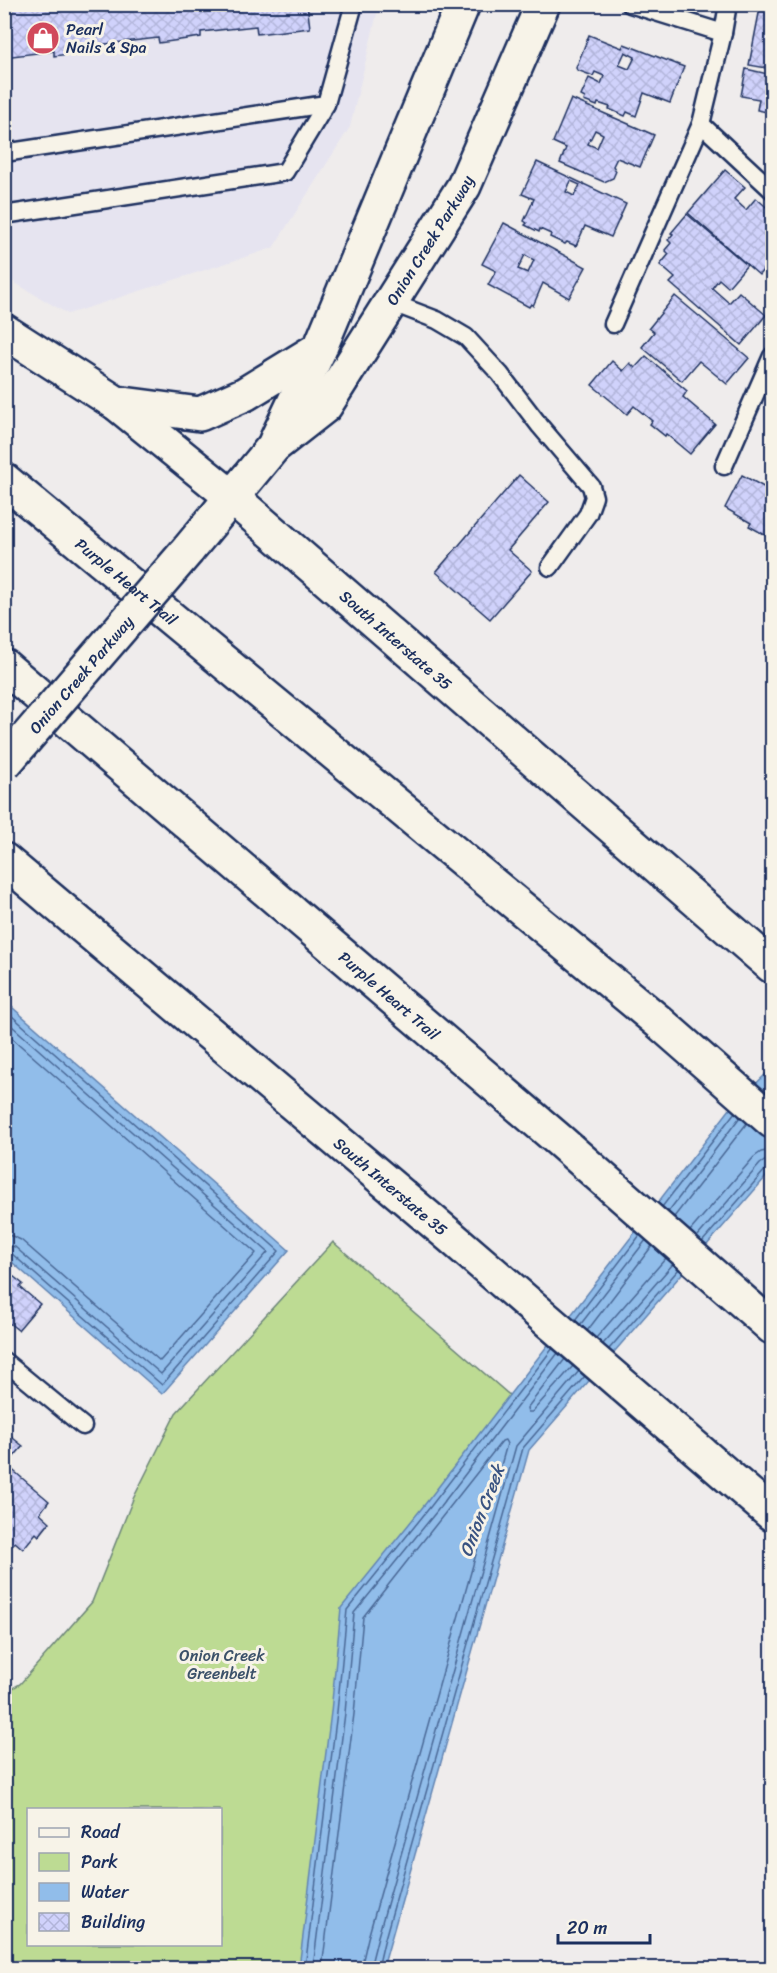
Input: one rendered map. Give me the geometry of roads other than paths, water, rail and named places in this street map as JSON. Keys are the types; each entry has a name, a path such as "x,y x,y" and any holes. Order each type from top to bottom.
{"main road":[{"name":"Onion Creek Parkway","path":"274,446 320,348 463,4"},
{"name":"Onion Creek Parkway","path":"4,764 274,446 325,406 464,186 543,4"},
{"name":"South Interstate 35","path":"4,332 116,403 232,498 772,966"},
{"path":"116,403 200,414 245,394 320,348"},
{"name":"Purple Heart Trail","path":"4,480 659,1022 772,1121"},
{"name":"Purple Heart Trail","path":"4,666 560,1141 772,1326"},
{"name":"South Interstate 35","path":"4,860 450,1236 772,1514"}],"lane":[{"path":"4,210 10,214 285,172 326,104 354,4"},
{"path":"630,4 723,33"},
{"path":"613,324 701,124 728,4"},
{"path":"4,153 326,104"},
{"path":"701,124 772,190"},
{"path":"390,302 437,320 466,338 500,374 591,486 594,497 588,514 550,567"},
{"path":"724,466 772,356"},
{"path":"4,1361 83,1426"}],"water":[{"path":"5,1001 289,1250 162,1394 5,1256"},
{"name":"Onion Creek","path":"772,1068 772,1170 529,1450 383,1968 299,1968 331,1712 341,1608 426,1503 730,1109"}],"place":[{"name":"Pearl Nails & Spa","path":"43,38"}],"park label":[{"name":"Onion Creek Greenbelt","path":"222,1664"}]}
